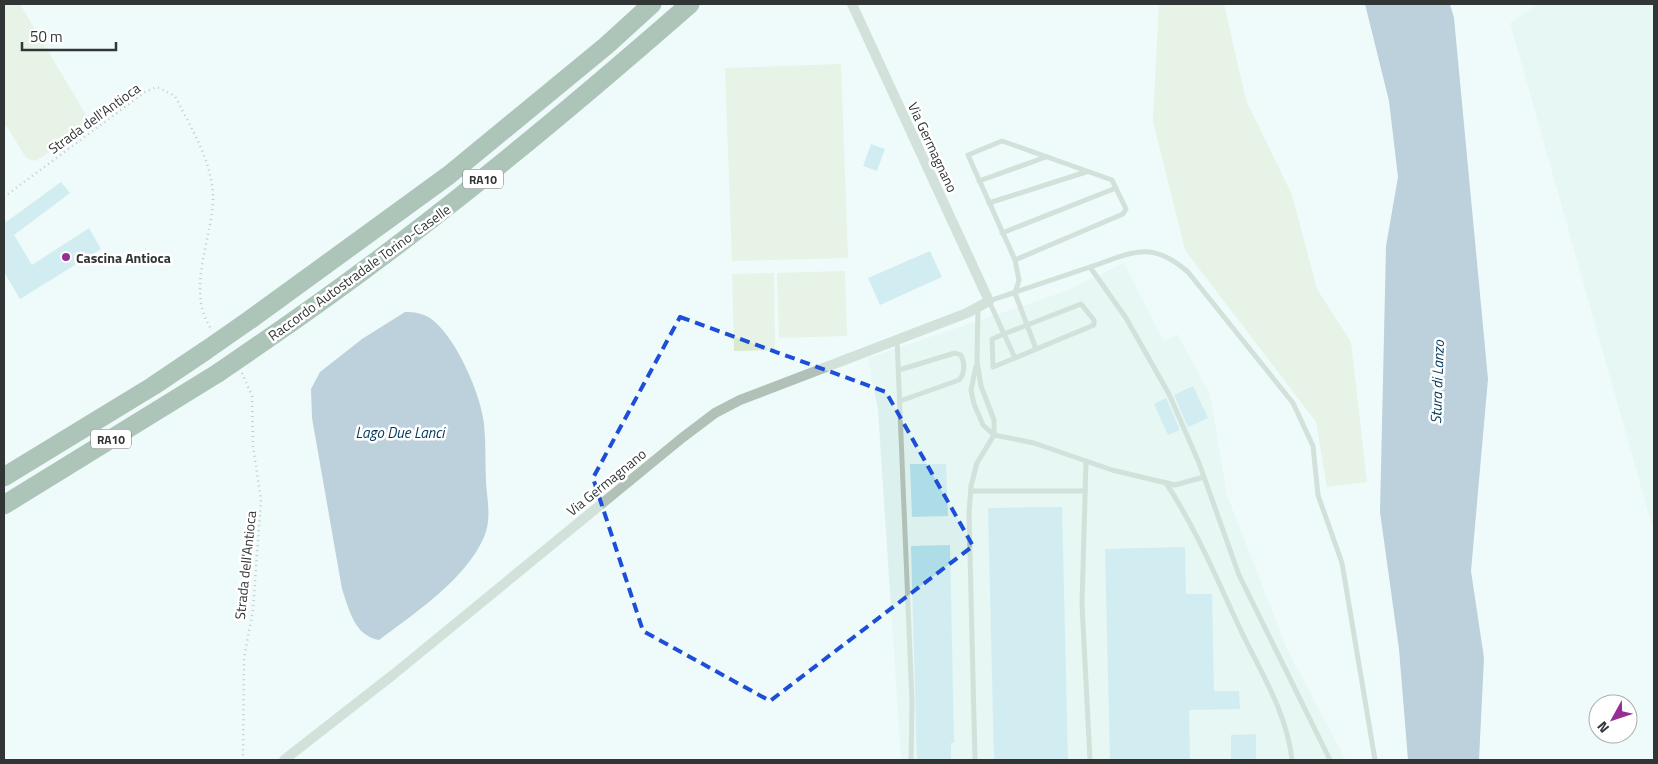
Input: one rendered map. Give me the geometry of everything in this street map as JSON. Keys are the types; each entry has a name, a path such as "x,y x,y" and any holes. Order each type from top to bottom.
{"highway":[{"name":"Raccordo Autostradale Torino-Caselle","path":"4,477 205,352 449,175 607,45 652,4"},
{"name":"Raccordo Autostradale Torino-Caselle","path":"4,505 218,373 266,340 459,198 611,73 690,4"}],"street":[{"name":"Via Germagnano","path":"284,760 394,674 674,444 715,413 740,400 897,338 967,313 989,301 852,4"}],"lane":[{"path":"1014,260 1123,214 1126,209 1112,180 1002,141 968,155 1014,260 1019,280 1015,292 1036,349"},
{"path":"979,181 1046,157"},
{"path":"989,204 1087,171"},
{"path":"1002,233 1116,188"},
{"name":"Via Germagnano","path":"989,301 1128,254 1151,250 1172,258 1188,272 1293,403 1313,446 1318,496 1342,563 1375,760"},
{"path":"1090,267 1126,318 1169,394 1204,477 1238,575 1330,760"},
{"path":"989,301 1015,358"},
{"path":"1081,304 1094,320 1094,325 993,367 992,339 1027,326 1081,304"},
{"path":"975,760 969,513 971,491 977,464 994,435 994,420 981,386 977,361 978,306"},
{"path":"897,338 912,702 911,760"},
{"path":"899,370 955,353 962,355 963,359 963,375 959,380 900,401"},
{"path":"977,361 971,390 983,424 994,435 1034,443 1112,470 1166,483 1181,484 1204,477"},
{"path":"1086,461 1082,604 1090,760"},
{"path":"1166,483 1184,510 1202,545 1273,696 1289,736 1292,760"},
{"path":"971,491 1085,491"}],"path":[{"name":"Strada dell'Antioca","path":"4,197 145,92 157,87 166,90 175,96 204,154 211,174 213,197 211,218 201,262 202,308 208,325"},
{"name":"Strada dell'Antioca","path":"243,374 252,396 253,446 261,500 253,610 244,658 243,760"}],"highlighted area":[{"path":"680,317 886,392 973,546 770,701 643,631 593,478"}],"shaded area":[{"path":"1538,4 1654,4 1654,533 1510,23"},
{"path":"1124,263 1164,342 1177,334 1210,394 1227,495 1287,649 1346,760 901,760 878,410 868,358 1066,291"}],"green space":[{"path":"4,4 20,4 89,120 35,161 26,158 8,128 4,125"},
{"path":"1159,4 1224,4 1246,100 1292,195 1317,289 1351,342 1367,482 1327,487 1316,422 1185,250 1153,121"},
{"path":"841,64 848,258 732,261 725,68"},
{"path":"845,271 847,336 779,338 777,273"},
{"path":"774,273 775,350 734,351 732,274"}],"water":[{"name":"Stura di Lanzo","path":"1365,4 1450,4 1454,18 1488,379 1471,571 1484,658 1479,760 1408,760 1399,649 1380,512 1386,246 1398,177 1389,101"},
{"name":"Lago Due Lanci","path":"405,312 424,315 439,326 457,351 478,397 484,424 488,523 484,537 476,552 452,581 379,640 371,638 359,628 350,613 342,589 312,418 311,389 320,372 362,339"}],"building":[{"path":"871,144 885,149 877,171 863,166"},
{"name":"Cascina Antioca","path":"61,182 70,193 14,235 32,265 89,228 101,249 20,299 4,272 4,218 6,222"},
{"path":"930,251 942,277 880,305 868,278"},
{"path":"1193,386 1208,418 1188,427 1174,395"},
{"path":"1166,398 1180,430 1168,435 1154,404"},
{"path":"910,464 946,464 948,516 912,517"},
{"path":"1062,507 1068,760 994,760 988,508"},
{"path":"950,545 954,743 951,743 951,760 917,760 911,546"},
{"path":"1185,547 1186,594 1212,594 1214,691 1239,691 1240,709 1189,710 1190,760 1110,760 1105,549"},
{"path":"1256,734 1256,760 1231,760 1231,735"}],"place":[{"name":"Cascina Antioca","path":"66,257"}]}
